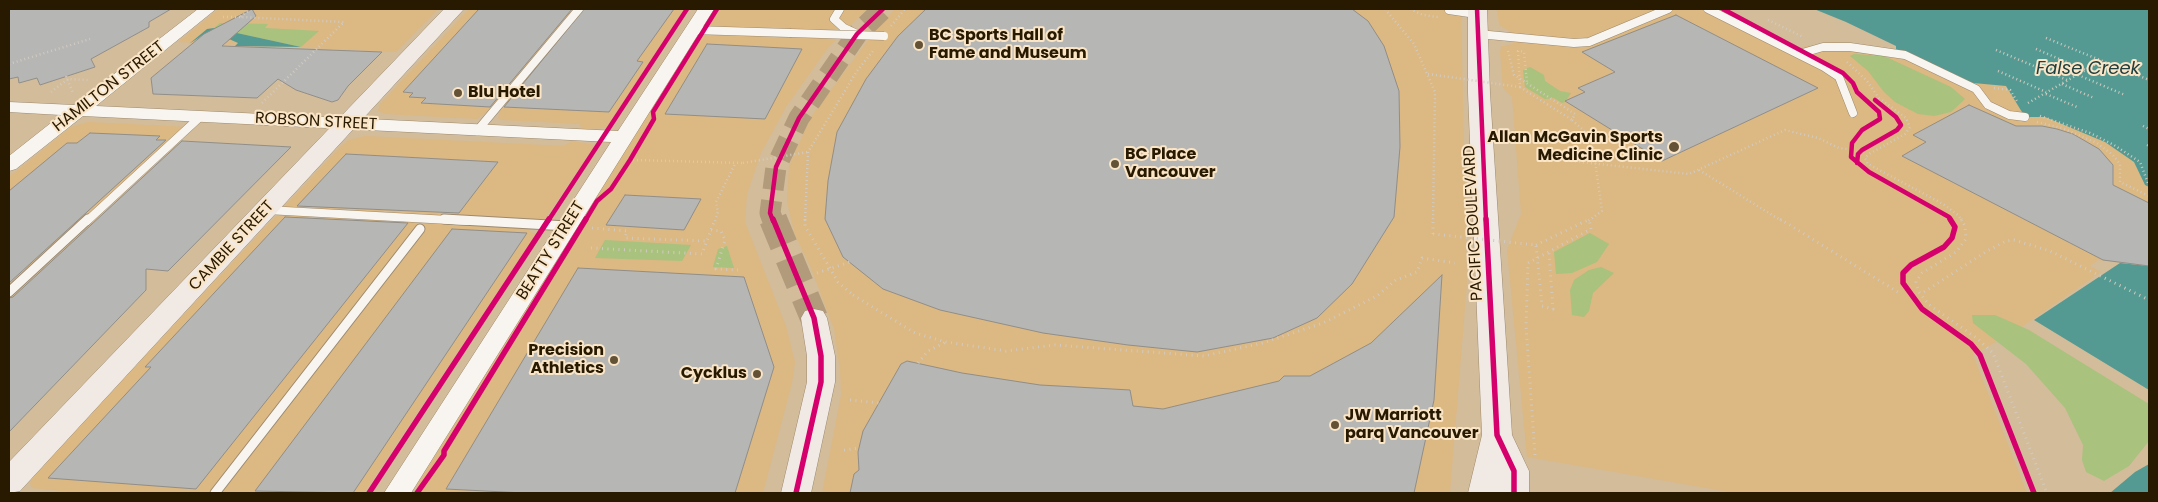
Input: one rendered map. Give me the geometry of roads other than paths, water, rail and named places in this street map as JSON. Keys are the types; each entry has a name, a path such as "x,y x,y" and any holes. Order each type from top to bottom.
{"main road":[{"name":"CAMBIE STREET","path":"9,482 454,9"},
{"name":"PACIFIC BOULEVARD","path":"1476,19 1498,435 1483,493"},
{"path":"796,493 821,382 821,356 814,318"},
{"path":"1498,435 1514,471 1514,493"}],"street":[{"name":"BEATTY STREET","path":"397,493 567,226 630,142 692,30 706,9"},
{"name":"HAMILTON STREET","path":"9,165 77,103 215,13"},
{"name":"ROBSON STREET","path":"9,107 77,103 200,117 347,123 630,142"}],"lane":[{"path":"477,131 579,9"},
{"path":"840,9 834,19 844,28 857,34"},
{"path":"1449,10 1476,19 1574,43 1590,42 1668,9"},
{"path":"1708,9 1799,54 1839,77 1853,113"},
{"path":"692,30 884,36"},
{"path":"1799,54 1820,48 1850,47 1905,55 1976,89 1988,105 2008,115 2029,116"},
{"path":"9,292 200,117"},
{"path":"266,210 567,226"},
{"path":"215,493 420,230"}],"water":[{"name":"False Creek","path":"1803,9 2149,9 2149,187 2145,185 2134,162 2105,142 2045,117 2025,117 2006,86 1973,83 1904,51 1891,49"},
{"path":"214,28 301,47 235,46 238,43 229,39 203,35 189,44 207,29"},
{"path":"2120,263 2149,266 2149,390 2034,320"},
{"path":"2149,464 2149,493 2110,493 2135,472"}],"tunnel":[{"path":"773,221 770,213 776,167 799,118 857,34 883,9"},
{"path":"773,219 814,318"}],"place":[{"name":"BC Sports Hall of Fame and Museum","path":"919,45"},
{"name":"Blu Hotel","path":"458,93"},
{"name":"Allan McGavin Sports Medicine Clinic","path":"1674,147"},
{"name":"BC Place Vancouver","path":"1115,164"},
{"name":"Precision Athletics","path":"614,360"},
{"name":"Cycklus","path":"757,374"},
{"name":"JW Marriott parq Vancouver","path":"1335,425"}]}
